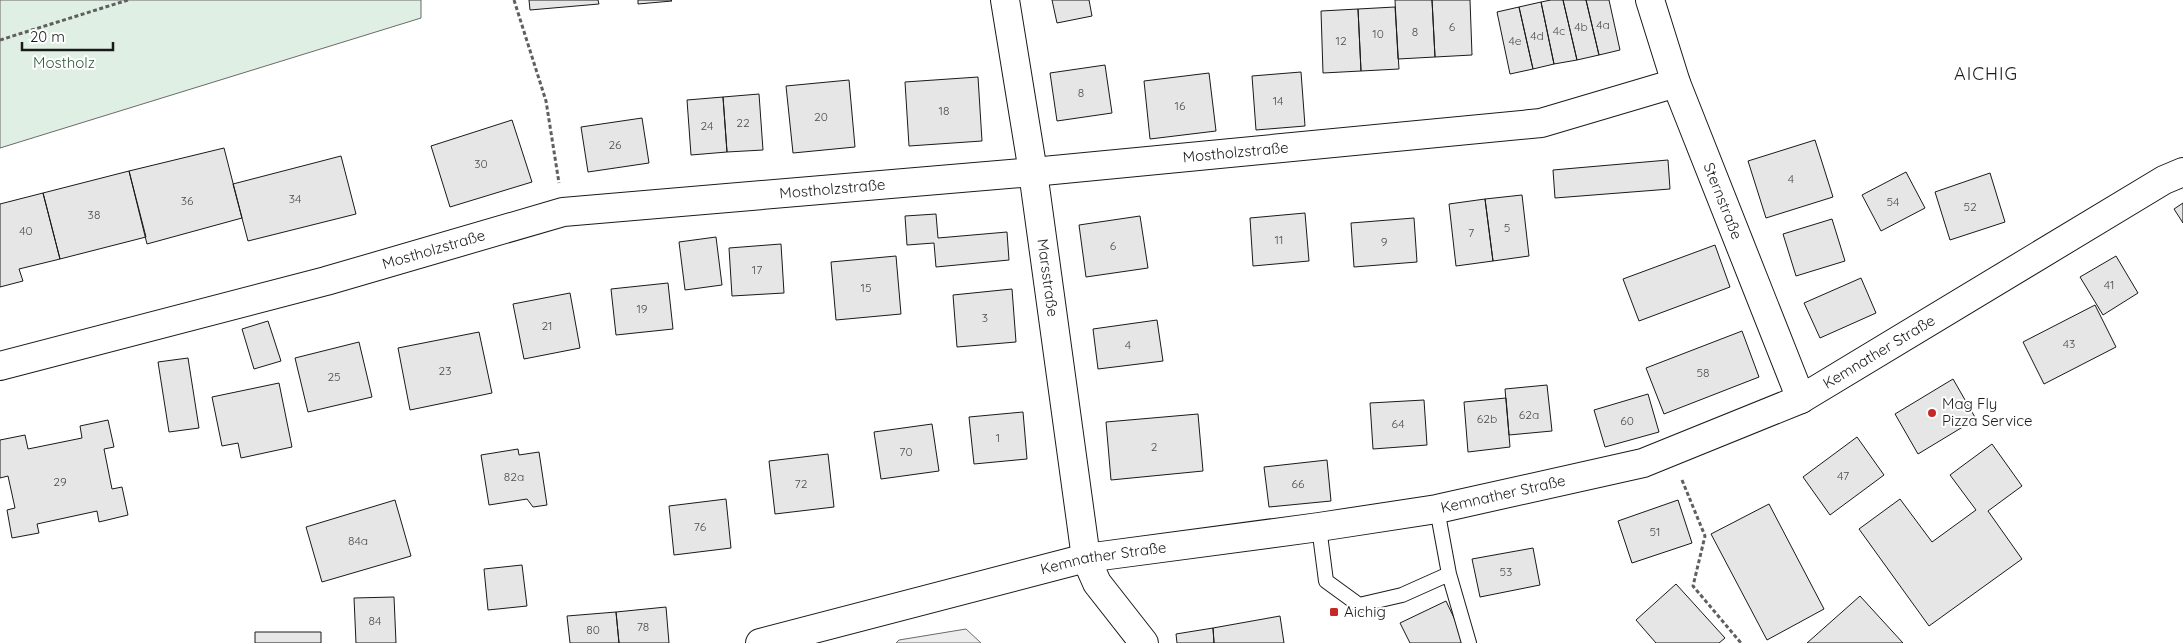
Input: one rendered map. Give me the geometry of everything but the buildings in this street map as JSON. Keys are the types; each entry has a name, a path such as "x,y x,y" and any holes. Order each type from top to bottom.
{"street":[{"name":"Marsstraße","path":"1005,0 1033,172 1086,558 1097,583 1144,643"},
{"name":"Sternstraße","path":"1650,0 1676,83 1801,399"},
{"name":"Mostholzstraße","path":"0,366 326,281 563,212 1033,172 1541,123 1676,83"},
{"name":"Kemnather Straße","path":"760,643 1086,558 1319,527 1437,509 1643,463 1801,399 2164,180 2183,172"}],"lane":[{"path":"1437,509 1449,574 1469,643"},
{"path":"1319,527 1326,581 1359,605 1402,595 1449,574"}],"path":[{"path":"0,40 128,0"},
{"path":"514,0 546,101 563,212"},
{"path":"1671,452 1705,536 1692,586 1741,643"}],"green space":[{"name":"Mostholz","path":"0,0 421,0 421,18 0,148"}],"shaded area":[{"path":"966,629 981,643 896,643 899,640"}],"place":[{"name":"Mag Fly Pizza Service","path":"1932,413"},
{"name":"Aichig","path":"1334,612"}],"district":[{"name":"AICHIG","path":"1986,74"}]}
